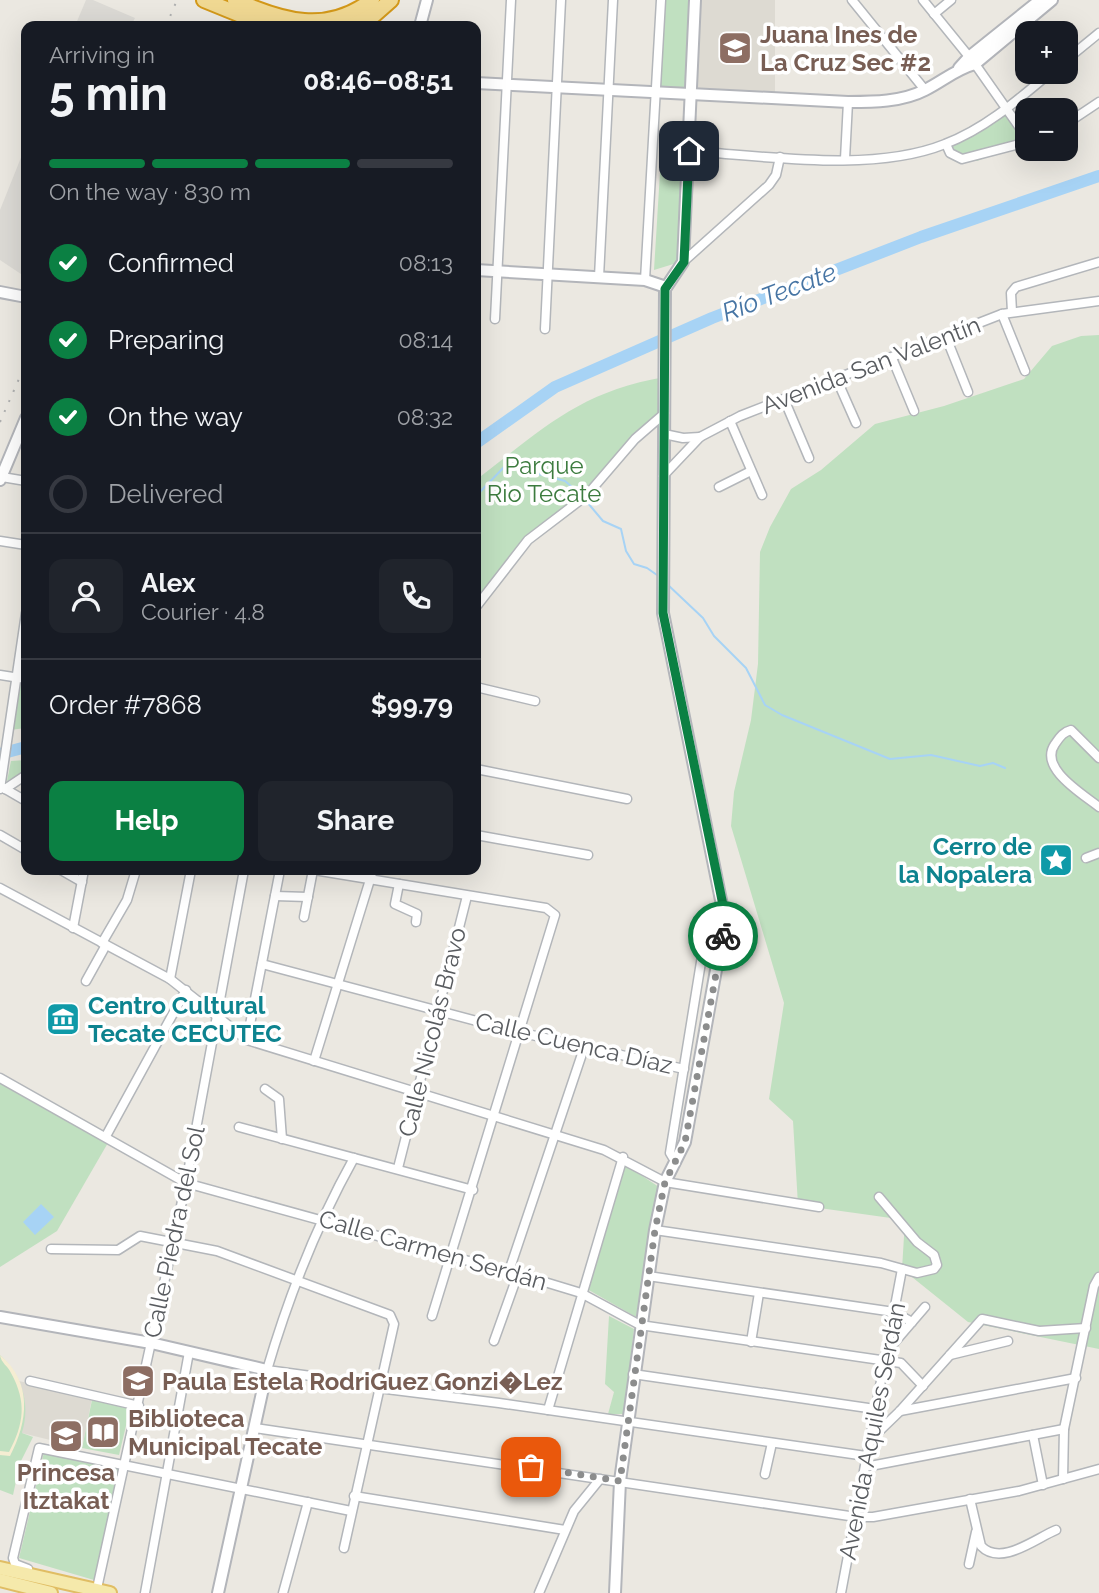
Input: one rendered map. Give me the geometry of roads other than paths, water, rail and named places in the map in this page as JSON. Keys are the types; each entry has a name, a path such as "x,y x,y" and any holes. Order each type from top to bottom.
{"highway":[{"path":"204,0 256,21"},
{"path":"235,0 264,13 294,21"},
{"path":"317,21 340,18 372,0"},
{"path":"363,21 374,16 391,0"}],"main road":[{"path":"421,21 427,0"},
{"path":"615,1593 620,1481 655,1230 665,1182 685,1142 724,932 723,905 663,613 666,287 684,262 695,0"},
{"path":"972,60 1040,0"},
{"path":"481,83 848,102 900,98 925,90 972,60 1052,0"},
{"path":"481,270 645,280 666,287"},
{"path":"0,292 21,296"},
{"path":"1,479 21,437"},
{"path":"0,1317 151,1343 267,1370 218,1593"},
{"path":"0,1568 96,1592 110,1593"},
{"path":"0,1580 51,1593"}],"street":[{"path":"495,319 511,0"},
{"path":"545,329 561,0"},
{"path":"599,277 613,0"},
{"path":"645,280 661,0"},
{"path":"865,0 854,3 925,90"},
{"path":"923,0 972,60 1015,121"},
{"path":"934,14 951,0"},
{"path":"1078,50 1099,33"},
{"path":"689,151 845,159 898,157 946,144 1006,107 1036,84"},
{"path":"845,159 848,102"},
{"path":"1078,116 1099,102"},
{"path":"946,144 950,153 962,159 1015,144"},
{"path":"684,262 769,185 776,175 780,157"},
{"path":"1012,312 1011,293 1016,287 1099,262"},
{"name":"Avenida San Valentín","path":"663,477 700,437 730,421 784,399 1002,314 1099,301"},
{"path":"1002,314 1025,371"},
{"path":"946,337 968,391"},
{"path":"892,358 914,411"},
{"path":"837,380 856,423"},
{"path":"784,399 809,458"},
{"path":"481,601 528,540 587,495 639,435 665,413"},
{"path":"730,421 762,495"},
{"path":"664,434 683,438 700,437"},
{"path":"719,487 751,471"},
{"path":"1,479 21,481"},
{"path":"0,541 21,544"},
{"path":"2,788 21,646"},
{"path":"0,675 21,679"},
{"path":"481,688 535,701"},
{"path":"1099,758 1071,730 1062,734 1051,751 1052,763 1057,771 1099,807"},
{"path":"481,770 627,799"},
{"path":"2,788 21,778"},
{"path":"2,788 21,798"},
{"path":"0,835 21,847"},
{"path":"481,836 588,855"},
{"path":"1086,858 1099,853"},
{"path":"70,875 82,882"},
{"path":"73,928 83,875"},
{"path":"86,981 127,900 134,875"},
{"path":"170,979 190,875"},
{"name":"Calle Piedra del Sol","path":"96,1592 174,1242 243,875"},
{"path":"247,1040 279,875"},
{"path":"304,917 312,875"},
{"path":"342,875 546,908 554,912 555,920 518,1032 473,1190 432,1317"},
{"path":"314,1061 372,875"},
{"path":"399,884 395,904 417,914 416,922"},
{"path":"0,888 170,979 247,1040 419,1091 623,1157 665,1182 819,1207"},
{"path":"275,896 308,897"},
{"name":"Calle Nicolás Bravo","path":"398,1168 440,1011 467,896"},
{"path":"676,1163 670,1153 702,956 712,937 724,932"},
{"name":"Calle Cuenca Díaz","path":"262,964 518,1032 684,1069"},
{"path":"106,1136 186,990"},
{"path":"494,1341 553,1135 584,1048"},
{"name":"Calle Carmen Serdán","path":"0,1078 186,1183 452,1254 581,1293 640,1325 751,1342 886,1356 905,1366 923,1386"},
{"path":"265,1089 279,1099 282,1139"},
{"path":"239,1128 473,1190"},
{"path":"548,1410 623,1157"},
{"path":"311,1376 267,1370 295,1279 321,1218 354,1158"},
{"path":"655,1230 837,1256 917,1273 931,1272 937,1262 880,1197"},
{"path":"51,1249 118,1250 140,1236 174,1242 217,1251 385,1312 393,1318 394,1324 344,1548"},
{"name":"Avenida Aquiles Serdán","path":"841,1593 902,1269"},
{"path":"648,1276 894,1312 912,1322"},
{"path":"1063,1479 1064,1429 1094,1286 1099,1277"},
{"path":"751,1342 759,1293"},
{"path":"886,1356 925,1307"},
{"path":"870,1440 900,1411 983,1318 1039,1331 1086,1328"},
{"path":"950,1355 1008,1341"},
{"path":"145,1593 189,1352"},
{"path":"633,1374 875,1409"},
{"path":"900,1411 1076,1378"},
{"path":"30,1381 139,1406"},
{"path":"378,1388 866,1456"},
{"path":"255,1428 856,1517 873,1517 1042,1485 1099,1469"},
{"path":"865,1467 1064,1429"},
{"path":"1033,1435 1042,1485"},
{"path":"765,1474 772,1443"},
{"path":"43,1578 18,1566 13,1558 39,1448 169,1472 351,1511"},
{"path":"539,1593 574,1511 600,1479"},
{"path":"354,1496 565,1530"},
{"path":"970,1499 981,1546 998,1554 1009,1553 1056,1530"},
{"path":"283,1593 307,1502"},
{"path":"969,1563 977,1530"}],"water":[{"path":"41,1204 54,1217 35,1235 23,1222"}],"waterway":[{"name":"Río Tecate","path":"481,439 555,387 712,318 921,237 1099,176"},
{"path":"481,491 511,460 539,474 565,481 580,494"},
{"path":"587,502 603,521 621,529 626,551 634,564 657,575"},
{"path":"667,584 703,618 714,636 746,668 765,705 782,715 890,759 931,755 980,766 993,763 1005,768"},
{"name":"Río Tecate","path":"0,754 21,748"}],"railway":[{"path":"168,21 177,0"},
{"path":"0,422 21,374"}],"place":[{"name":"Juana Ines de La Cruz Sec #2","path":"735,48"},
{"name":"Cerro de la Nopalera","path":"1056,860"},
{"name":"Centro Cultural Tecate CECUTEC","path":"63,1019"},
{"name":"Paula Estela RodriGuez Gonzi�Lez","path":"138,1381"},
{"name":"Biblioteca Municipal Tecate","path":"103,1432"},
{"name":"Princesa Itztakat","path":"66,1436"}],"park label":[{"name":"Parque Rio Tecate","path":"544,479"}]}
